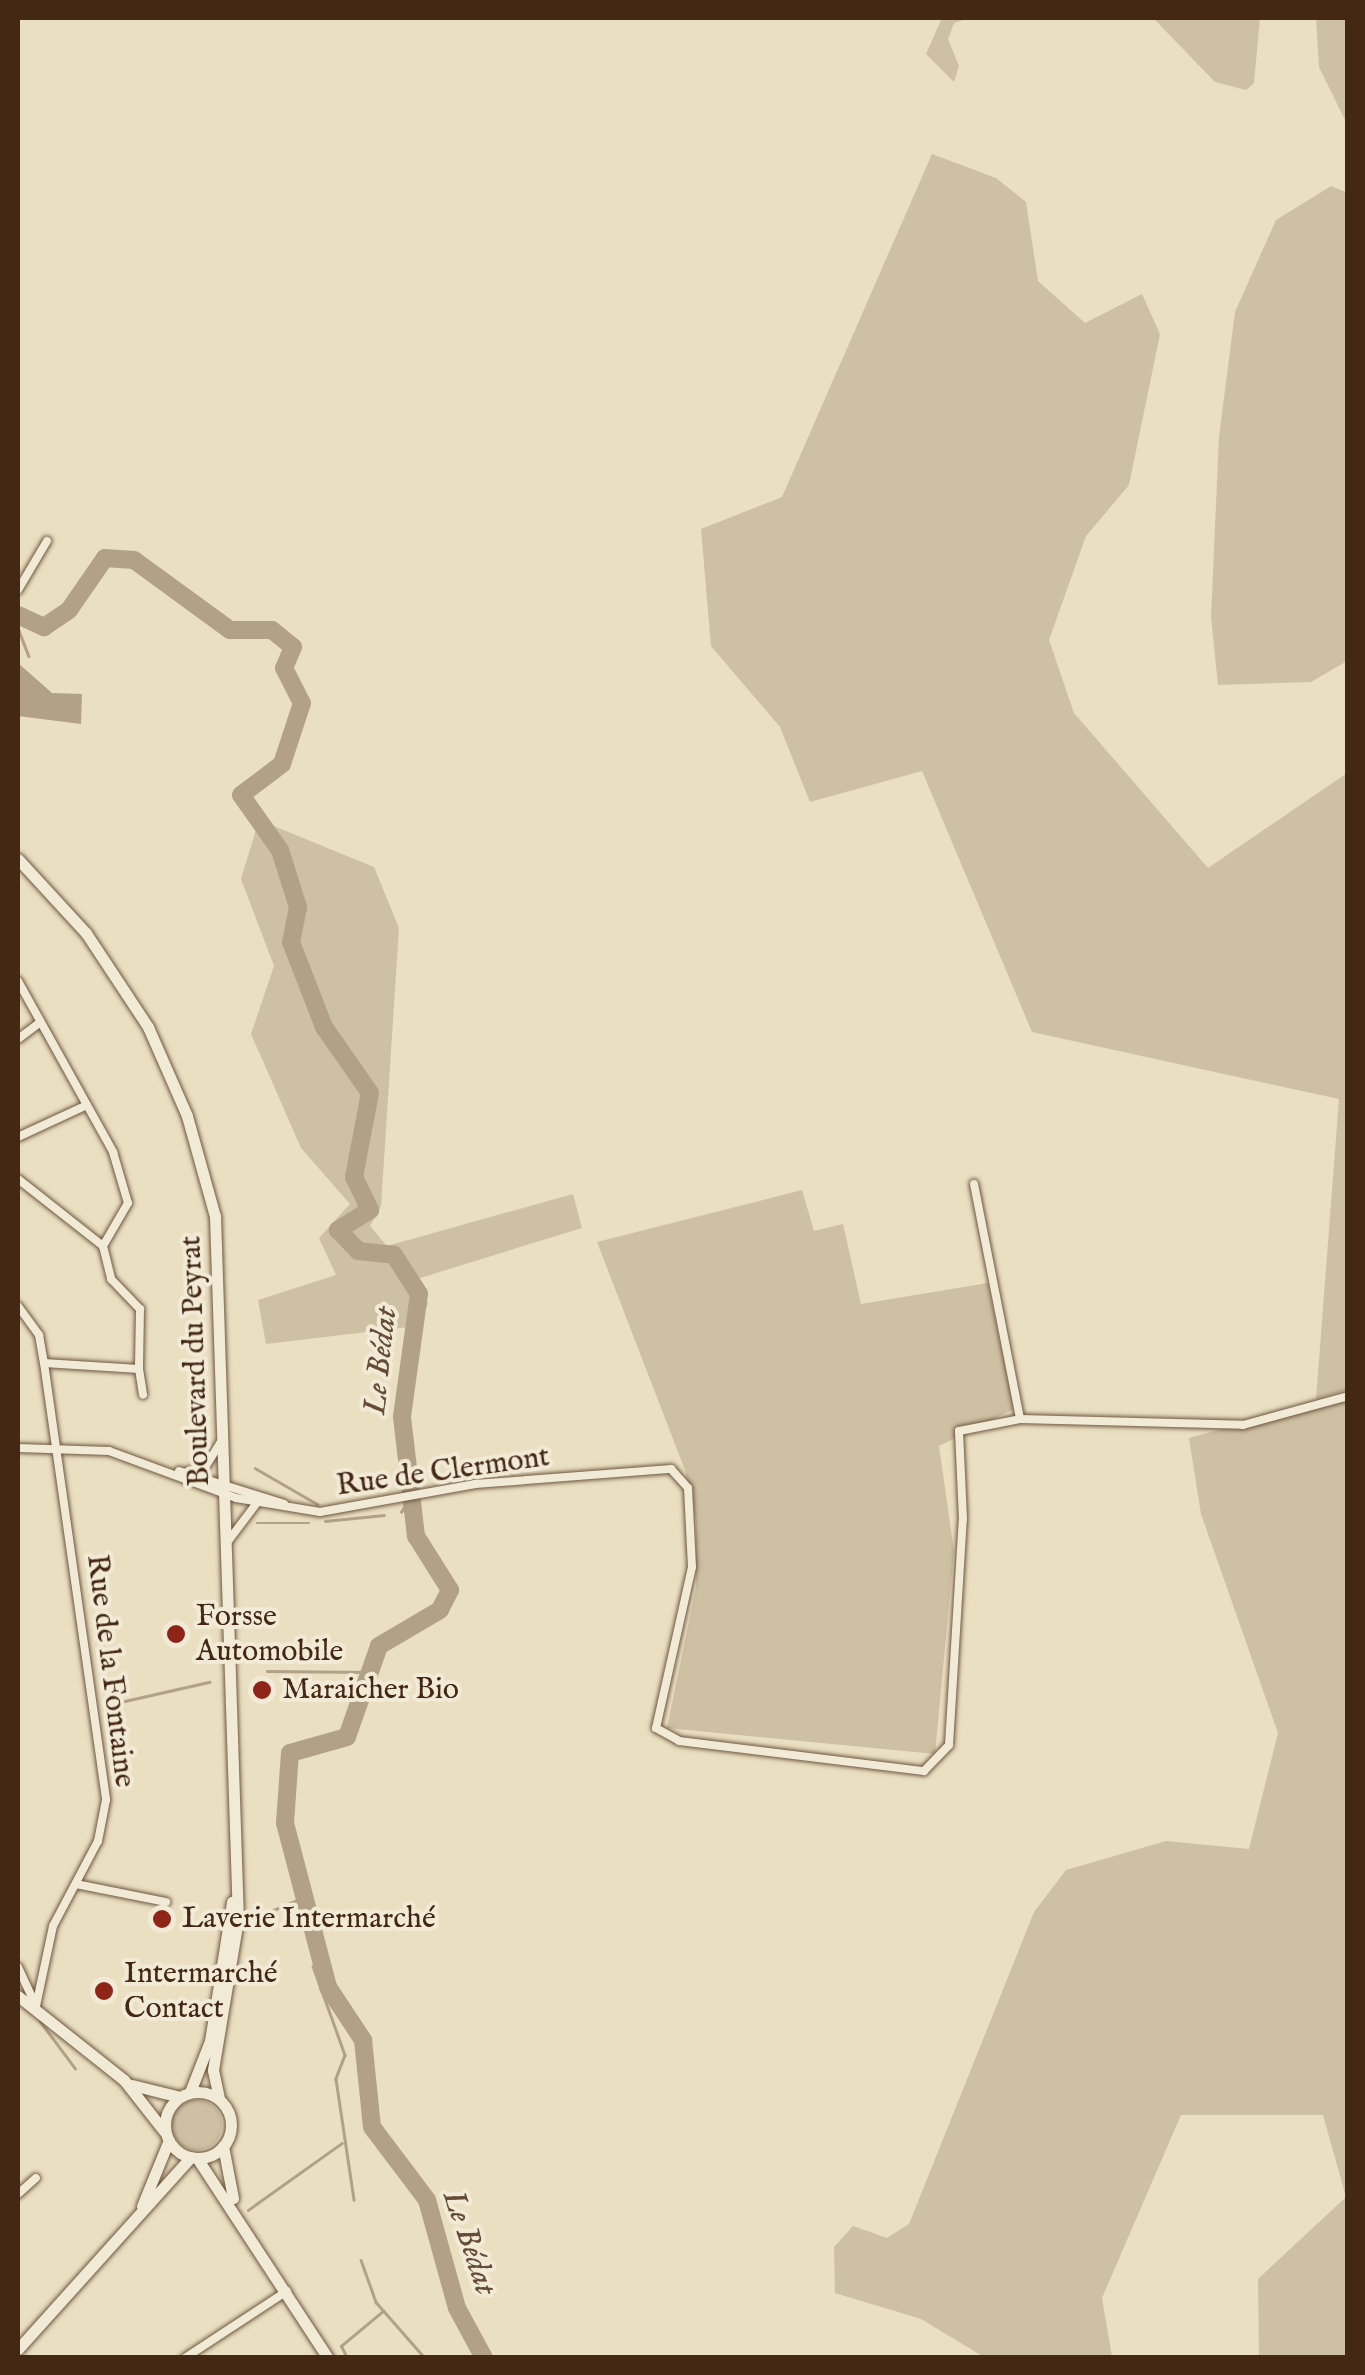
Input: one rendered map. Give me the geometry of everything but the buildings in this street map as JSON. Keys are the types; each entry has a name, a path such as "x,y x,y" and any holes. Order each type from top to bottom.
{"main road":[{"name":"Boulevard du Peyrat","path":"18,858 124,988 187,1116 215,1216 226,1419 236,1859 236,1946 212,2079 218,2099"},
{"name":"Boulevard du Peyrat","path":"185,2094 210,2041 236,1859"},
{"path":"18,1996 36,2006 124,2080 157,2098 185,2094 218,2099 230,2118 224,2146 236,2207"},
{"path":"124,2080 167,2138 194,2158 236,2207 328,2358"},
{"path":"115,2249 185,2094"},
{"path":"18,2348 115,2249 170,2170 224,2146"}],"street":[{"path":"18,590 47,542"},
{"path":"18,982 38,1024 51,1033 128,1203 103,1246"},
{"path":"18,1040 38,1024"},
{"path":"18,1137 85,1106"},
{"path":"18,1179 103,1246 111,1279 140,1310 139,1369 143,1396"},
{"path":"974,1184 1020,1419 1243,1425 1348,1396"},
{"name":"Rue de la Fontaine","path":"18,1306 44,1362 106,1800 76,1884 53,1926 36,2006"},
{"path":"44,1362 139,1369"},
{"path":"184,1472 213,1459 226,1419"},
{"name":"Rue de Clermont","path":"227,1490 256,1504 298,1510 404,1502 434,1494 607,1472 681,1474 692,1567 656,1728 680,1741 924,1772 938,1764 949,1746 963,1519 956,1440 968,1426 1020,1419"},
{"path":"18,1448 56,1446 172,1471 298,1510"},
{"path":"172,1471 227,1490"},
{"path":"229,1540 256,1504"},
{"path":"76,1884 166,1902"},
{"path":"18,1968 36,2006"},
{"path":"18,2194 36,2178"},
{"path":"185,2358 287,2290"}],"shaded area":[{"path":"942,18 970,18 954,23 948,39 959,66 954,82 926,54"},
{"path":"1153,18 1260,18 1254,83 1246,90 1215,82"},
{"path":"1316,18 1347,18 1347,124 1319,67"},
{"path":"932,154 996,178 1026,202 1038,281 1085,323 1142,294 1160,334 1129,485 1086,536 1049,640 1074,713 1208,868 1347,773 1347,1390 1316,1399 1339,1099 1032,1032 922,771 810,802 780,727 711,646 701,529 782,497"},
{"path":"1331,186 1348,193 1347,661 1311,682 1218,685 1211,617 1219,437 1235,312 1276,220"},
{"path":"18,663 52,693 82,694 81,724 18,716"},
{"path":"259,820 374,867 399,928 381,1206 370,1226 387,1246 573,1194 582,1228 417,1279 428,1304 417,1326 266,1344 258,1300 336,1275 319,1238 350,1204 301,1148 251,1034 274,966 241,879"},
{"path":"802,1190 814,1231 843,1224 861,1304 988,1283 1014,1409 939,1446 954,1551 935,1754 667,1728 696,1587 696,1521 685,1470 597,1242"},
{"path":"1347,1394 1347,2357 1259,2357 1258,2279 1346,2197 1323,2115 1181,2115 1102,2298 1112,2357 984,2357 921,2319 835,2293 834,2247 853,2226 887,2238 909,2224 1034,1912 1066,1870 1166,1841 1249,1849 1278,1733 1201,1514 1189,1438"},
{"path":"197,2100 215,2107 222,2125 215,2143 197,2150 179,2143 172,2125 179,2107"}],"waterway":[{"name":"Le Bédat","path":"18,615 44,627 69,610 105,558 134,560 230,630 272,630 293,647 284,668 302,703 282,764 241,795 280,850 298,907 291,942 324,1027 370,1093 354,1177 370,1210 338,1230 358,1251 394,1255 419,1294 402,1417 416,1536 450,1590 440,1610 379,1646 347,1737 290,1753 285,1823 328,1987 363,2040 372,2127 427,2200 457,2308 484,2358"},
{"path":"18,628 29,656"},
{"path":"255,1468 317,1504"},
{"path":"401,1512 408,1501"},
{"path":"325,1521 384,1515"},
{"path":"257,1523 309,1523"},
{"path":"267,1671 369,1672"},
{"path":"107,1705 209,1682"},
{"path":"269,1912 305,1897"},
{"path":"313,1966 345,2055 336,2079 354,2200"},
{"path":"40,2021 75,2068"},
{"path":"248,2210 342,2143"},
{"path":"361,2260 376,2302 425,2358"},
{"path":"347,2358 341,2346 383,2311"}],"place":[{"name":"Forsse Automobile","path":"176,1634"},
{"name":"Maraicher Bio","path":"262,1690"},
{"name":"Laverie Intermarché","path":"162,1919"},
{"name":"Intermarché Contact","path":"104,1991"}]}
